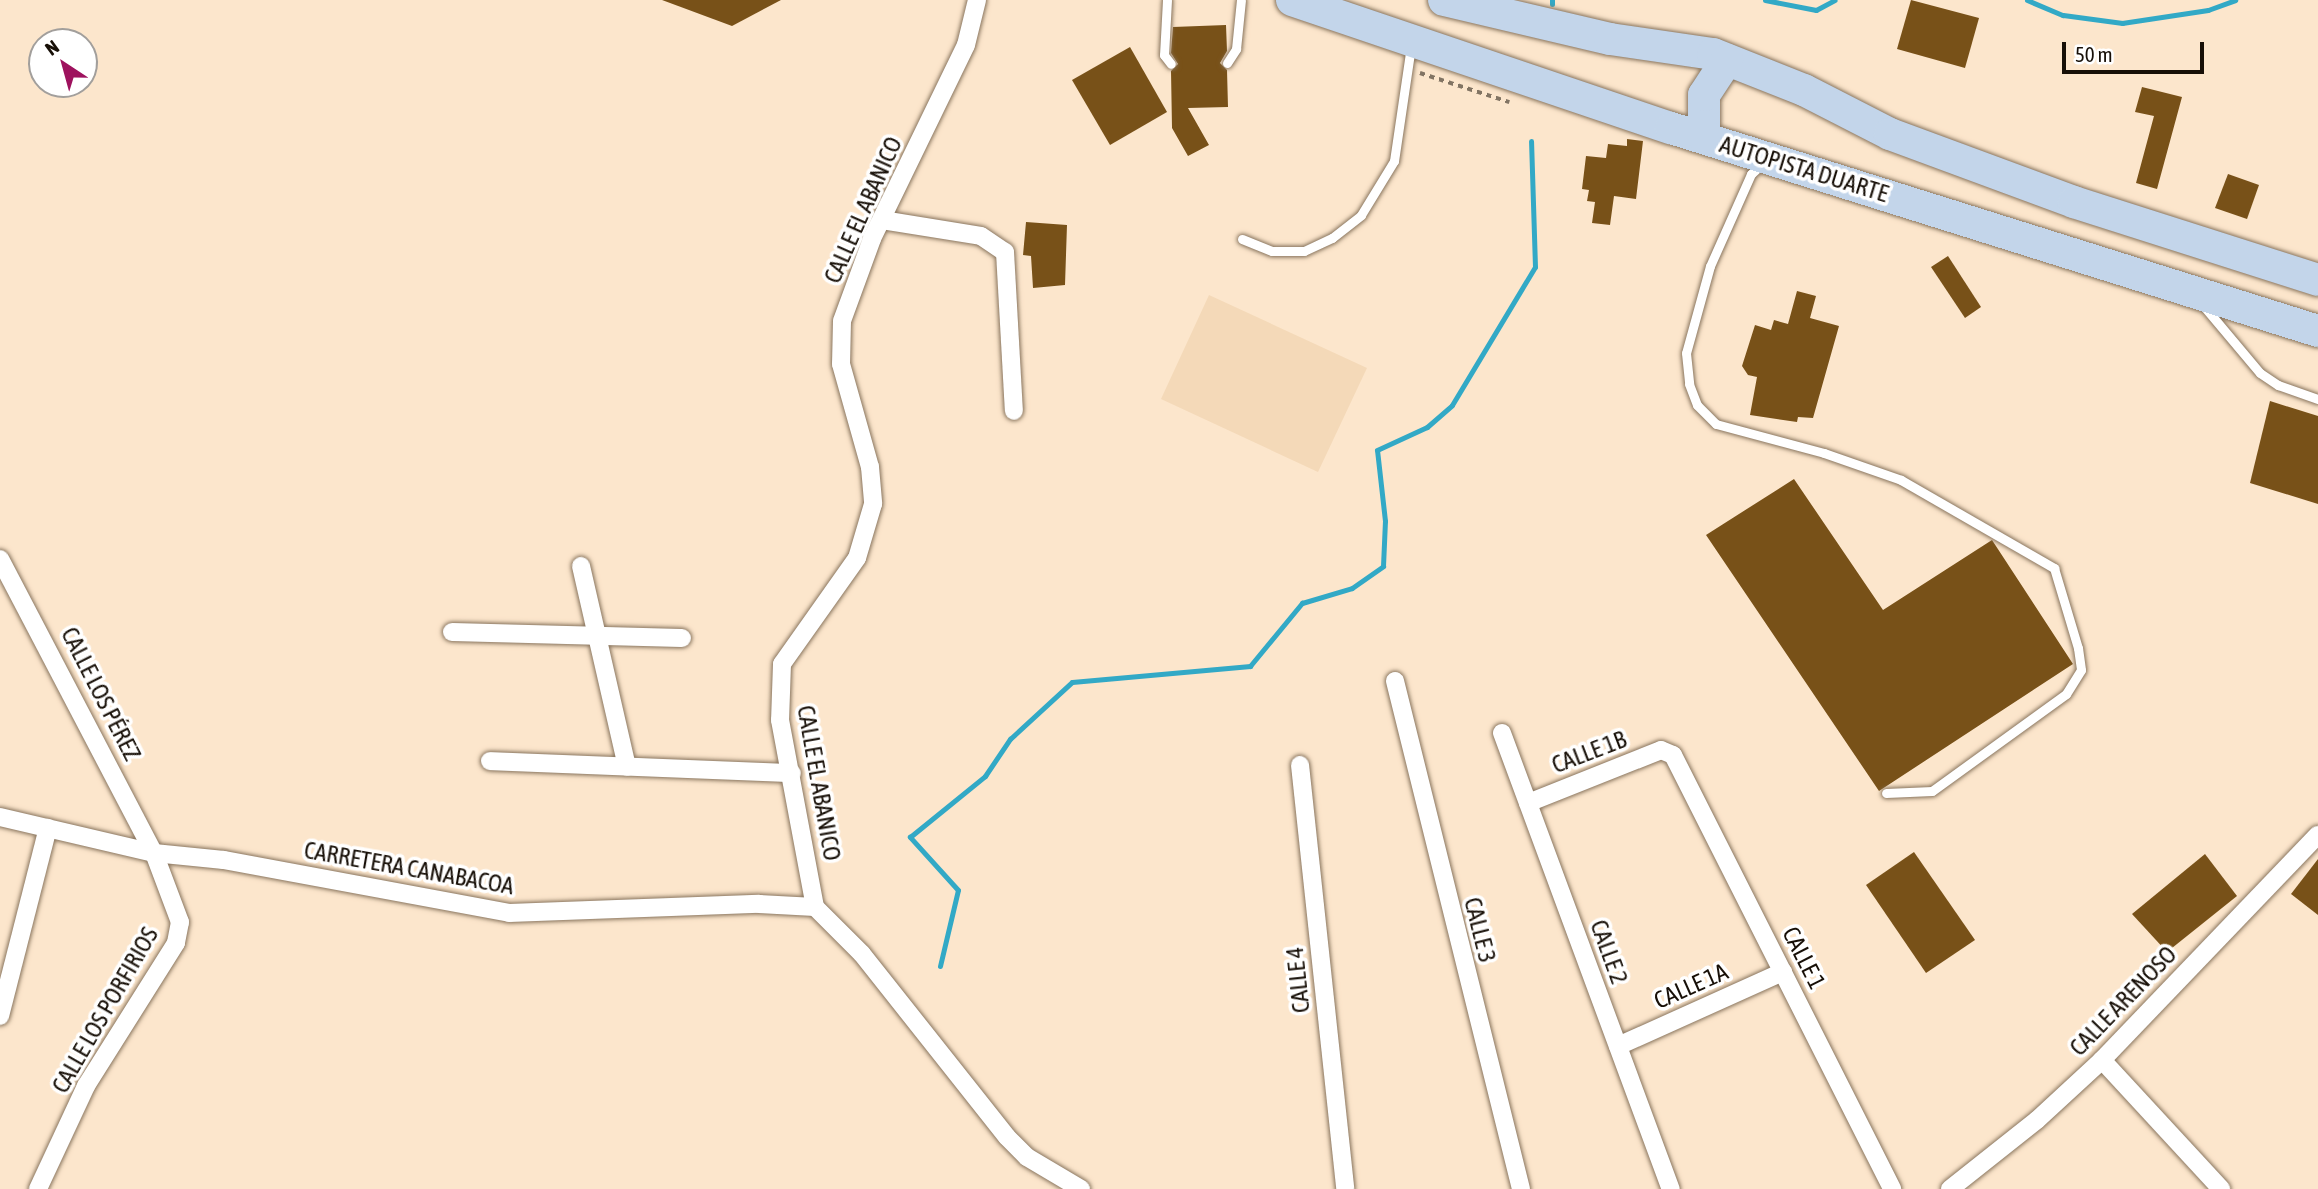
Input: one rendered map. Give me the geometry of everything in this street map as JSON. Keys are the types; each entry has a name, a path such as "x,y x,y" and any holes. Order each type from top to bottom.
{"highway":[{"name":"AUTOPISTA DUARTE","path":"1292,0 1412,38 1671,128 2318,331"},
{"path":"1444,0 1610,39 1714,56 1804,90 1890,134 2074,202 2318,280"},
{"path":"1671,128 1689,102 1714,56"},
{"path":"1704,138 1704,94 1714,56"}],"street":[{"name":"CALLE EL ABANICO","path":"815,908 780,720 782,664 857,558 873,504 870,467 841,364 842,321 882,220 966,45 977,0"},
{"path":"882,220 981,236 1005,252 1014,411"},
{"name":"CALLE LOS PÉREZ","path":"0,559 154,853"},
{"path":"581,566 627,767"},
{"path":"452,632 682,638"},
{"name":"CALLE 3","path":"1395,681 1521,1189"},
{"name":"CALLE 2","path":"1502,733 1671,1189"},
{"name":"CALLE 1B","path":"1528,803 1668,751"},
{"name":"CALLE 1","path":"1668,751 1892,1189"},
{"path":"490,761 792,773"},
{"name":"CALLE 4","path":"1300,765 1345,1189"},
{"name":"CARRETERA CANABACOA","path":"0,817 154,853 224,860 509,913 759,904 815,908"},
{"path":"0,1016 48,828"},
{"name":"CALLE ARENOSO","path":"1950,1189 2037,1120 2102,1060 2318,835"},
{"name":"CALLE LOS PORFIRIOS","path":"38,1189 86,1086 179,935 180,922 154,853"},
{"path":"815,908 862,954 1007,1137 1034,1161 1081,1189"},
{"name":"CALLE 1A","path":"1618,1046 1783,972"},
{"path":"2102,1060 2221,1189"}],"lane":[{"path":"1167,0 1164,55 1171,64"},
{"path":"1227,63 1236,49 1241,0"},
{"path":"1242,239 1272,251 1304,251 1332,238 1361,215 1394,161 1412,38"},
{"path":"1769,159 1751,174 1710,266 1686,353 1689,384 1697,405 1716,424 1824,453 1901,480 2054,568 2078,648 2081,670 2066,694 1932,791 1886,793"},
{"path":"2190,289 2260,373 2278,385 2318,399"}],"shaded area":[{"path":"1209,295 1367,368 1318,472 1161,399"}],"building":[{"path":"662,0 781,0 732,26"},
{"path":"1911,0 1979,18 1965,68 1897,49"},
{"path":"1226,25 1227,51 1220,63 1227,70 1228,107 1188,108 1209,145 1188,156 1172,128 1171,71 1178,64 1171,53 1173,27"},
{"path":"1130,47 1167,112 1110,145 1072,80"},
{"path":"2142,87 2182,97 2157,189 2136,183 2154,116 2135,112"},
{"path":"1627,139 1643,141 1636,199 1614,196 1610,225 1592,223 1595,202 1587,201 1589,190 1582,189 1586,156 1606,158 1608,144 1627,146"},
{"path":"2228,174 2259,185 2247,219 2215,208"},
{"path":"1026,222 1067,225 1065,285 1033,288 1031,256 1023,255"},
{"path":"1948,256 1981,307 1965,318 1931,267"},
{"path":"1797,291 1816,296 1810,318 1839,326 1813,418 1798,417 1797,422 1750,415 1757,377 1748,375 1742,366 1755,325 1771,330 1774,320 1788,324"},
{"path":"2270,401 2318,416 2318,504 2250,483"},
{"path":"1794,479 1883,610 1992,540 2073,664 1879,791 1706,535"},
{"path":"1914,852 1975,940 1926,973 1866,885"},
{"path":"2205,854 2237,896 2167,952 2132,914"},
{"path":"2318,859 2318,915 2291,894"}],"waterway":[{"path":"1765,0 1816,10 1835,0"},
{"path":"2027,0 2063,15 2122,23 2208,10 2235,0"},
{"path":"940,966 958,890 910,837 985,776 1010,739 1072,682 1250,666 1302,603 1352,588 1383,566 1385,521 1377,450 1427,427 1452,405 1535,267 1531,141"}]}
